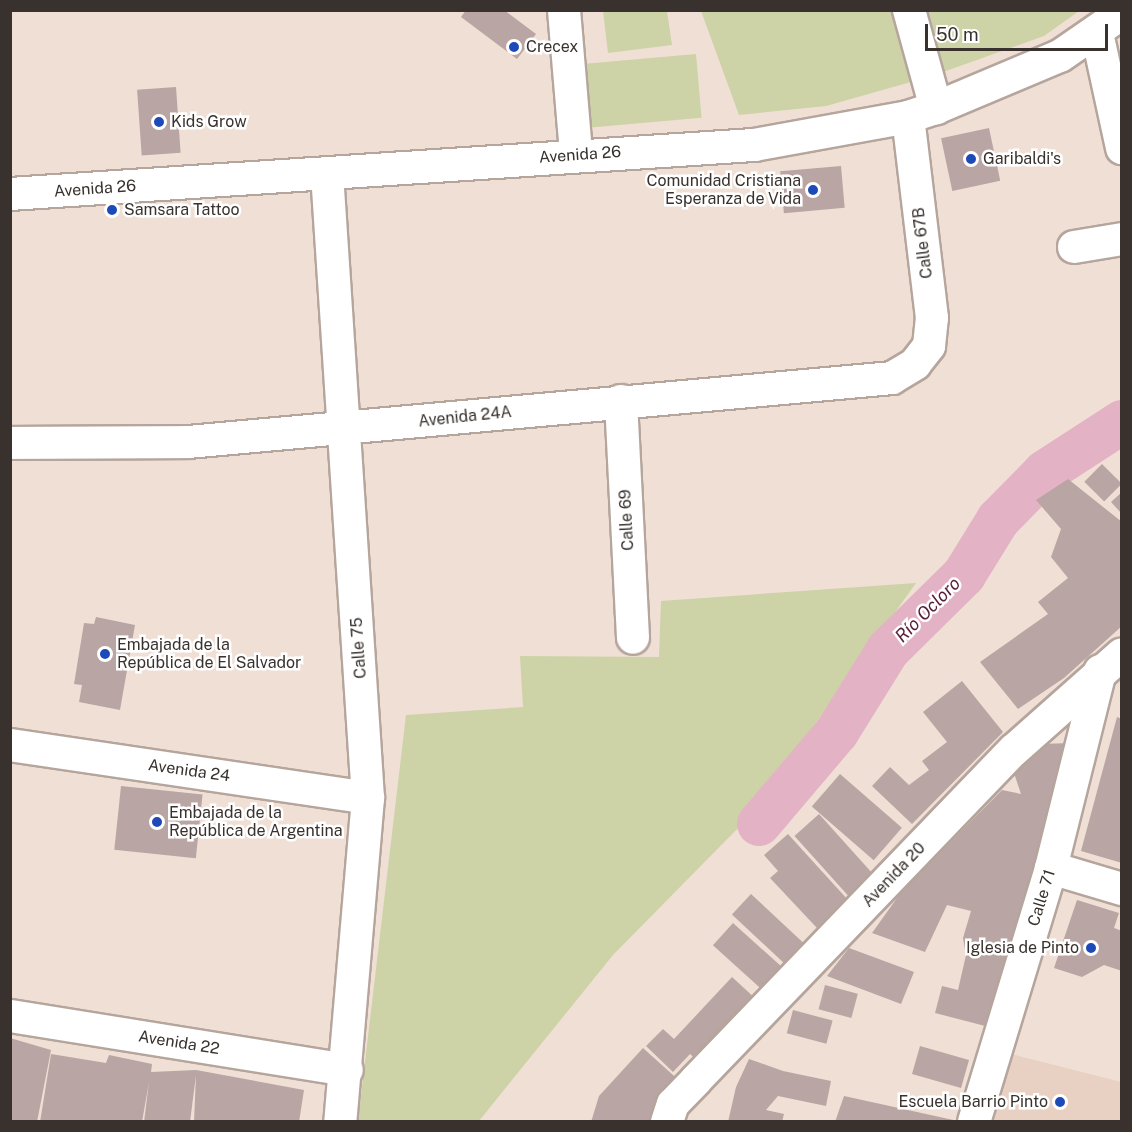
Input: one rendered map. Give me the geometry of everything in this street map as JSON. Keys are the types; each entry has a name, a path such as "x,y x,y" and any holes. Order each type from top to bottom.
{"street":[{"path":"564,10 576,154"},
{"name":"Calle 67B","path":"909,10 922,113 932,318 929,346 915,364"},
{"name":"Avenida 26","path":"10,194 576,154 754,145 922,113 1060,56 1097,33 1122,13"},
{"path":"1097,33 1122,148"},
{"name":"Calle 75","path":"327,173 346,430 368,798 347,1070 340,1122"},
{"path":"1074,247 1122,239"},
{"name":"Avenida 24A","path":"10,443 188,442 346,430 621,401 866,382 892,378 915,364"},
{"name":"Calle 69","path":"621,401 633,638"},
{"name":"Calle 71","path":"974,1122 1052,868 1111,662"},
{"name":"Avenida 20","path":"670,1113 1014,750 1111,662"},
{"name":"Avenida 24","path":"10,745 368,798"},
{"path":"1052,868 1122,889"},
{"name":"Avenida 22","path":"10,1016 347,1070"}],"shaded area":[{"name":"Escuela Barrio Pinto","path":"1011,1054 1121,1082 1121,1121 993,1121"}],"green space":[{"path":"603,11 667,11 672,45 608,53"},
{"path":"701,11 1079,11 1044,36 932,76 826,106 739,115"},
{"path":"696,54 702,118 591,127 585,64"},
{"path":"916,583 748,818 613,955 479,1121 358,1121 406,715 523,707 520,656 659,657 661,601"}],"building":[{"name":"Crecex","path":"466,10 504,10 536,34 517,59 461,17"},
{"name":"Kids Grow","path":"176,87 181,153 142,156 137,90"},
{"name":"Garibaldi's","path":"989,128 1000,181 952,191 941,138"},
{"name":"Comunidad Cristiana Esperanza de Vida","path":"841,166 845,208 784,213 780,171"},
{"path":"1102,464 1122,484 1104,501 1084,482"},
{"path":"1068,479 1122,522 1122,626 1064,678 1018,709 980,662 1048,614 1038,602 1068,578 1051,557 1061,529 1036,500"},
{"path":"1122,492 1122,514 1111,502"},
{"name":"Embajada de la República de El Salvador","path":"96,617 135,625 120,710 79,702 82,685 74,684 84,623 94,624"},
{"path":"962,681 1003,732 912,824 872,786 890,767 909,785 929,770 922,761 947,742 923,712"},
{"path":"1117,717 1122,719 1122,863 1081,851"},
{"path":"1072,743 989,1027 935,1013 942,986 958,990 966,955 963,938 971,911 947,905 925,952 872,933 902,891 1002,790 1021,794 1014,773 1040,744"},
{"path":"840,774 902,828 874,860 812,806"},
{"name":"Embajada de la República de Argentina","path":"121,786 203,795 196,858 114,850"},
{"path":"819,814 874,875 849,897 794,836"},
{"path":"788,834 848,900 817,928 770,878 778,871 764,855"},
{"path":"751,894 810,949 791,970 732,914"},
{"name":"Iglesia de Pinto","path":"1077,900 1119,913 1114,928 1122,931 1122,971 1104,965 1082,977 1054,968"},
{"path":"733,923 783,968 763,990 713,945"},
{"path":"849,948 914,972 901,1004 827,976"},
{"path":"732,977 757,1000 699,1062 690,1054 673,1072 646,1046 663,1029 674,1039"},
{"path":"825,985 858,994 851,1018 819,1009"},
{"path":"793,1010 833,1021 826,1044 787,1033"},
{"path":"10,1038 51,1050 37,1122 10,1122"},
{"path":"920,1046 969,1060 961,1088 912,1074"},
{"path":"643,1048 683,1084 657,1122 591,1122 599,1096"},
{"path":"51,1054 106,1063 109,1055 152,1064 151,1072 196,1070 304,1090 299,1122 194,1122 196,1075 190,1122 144,1122 149,1082 142,1122 40,1122"},
{"path":"749,1059 783,1071 831,1081 826,1106 778,1096 766,1110 784,1114 782,1122 728,1122 736,1087"},
{"path":"844,1096 958,1121 958,1122 835,1122"}],"waterway":[{"name":"Río Ocloro","path":"759,824 837,732 888,650 964,575 998,520 1045,472 1122,422"}],"place":[{"name":"Crecex","path":"514,47"},
{"name":"Kids Grow","path":"159,122"},
{"name":"Garibaldi's","path":"971,159"},
{"name":"Comunidad Cristiana Esperanza de Vida","path":"813,190"},
{"name":"Samsara Tattoo","path":"112,210"},
{"name":"Embajada de la República de El Salvador","path":"105,654"},
{"name":"Embajada de la República de Argentina","path":"157,822"},
{"name":"Iglesia de Pinto","path":"1091,948"},
{"name":"Escuela Barrio Pinto","path":"1060,1102"}]}
